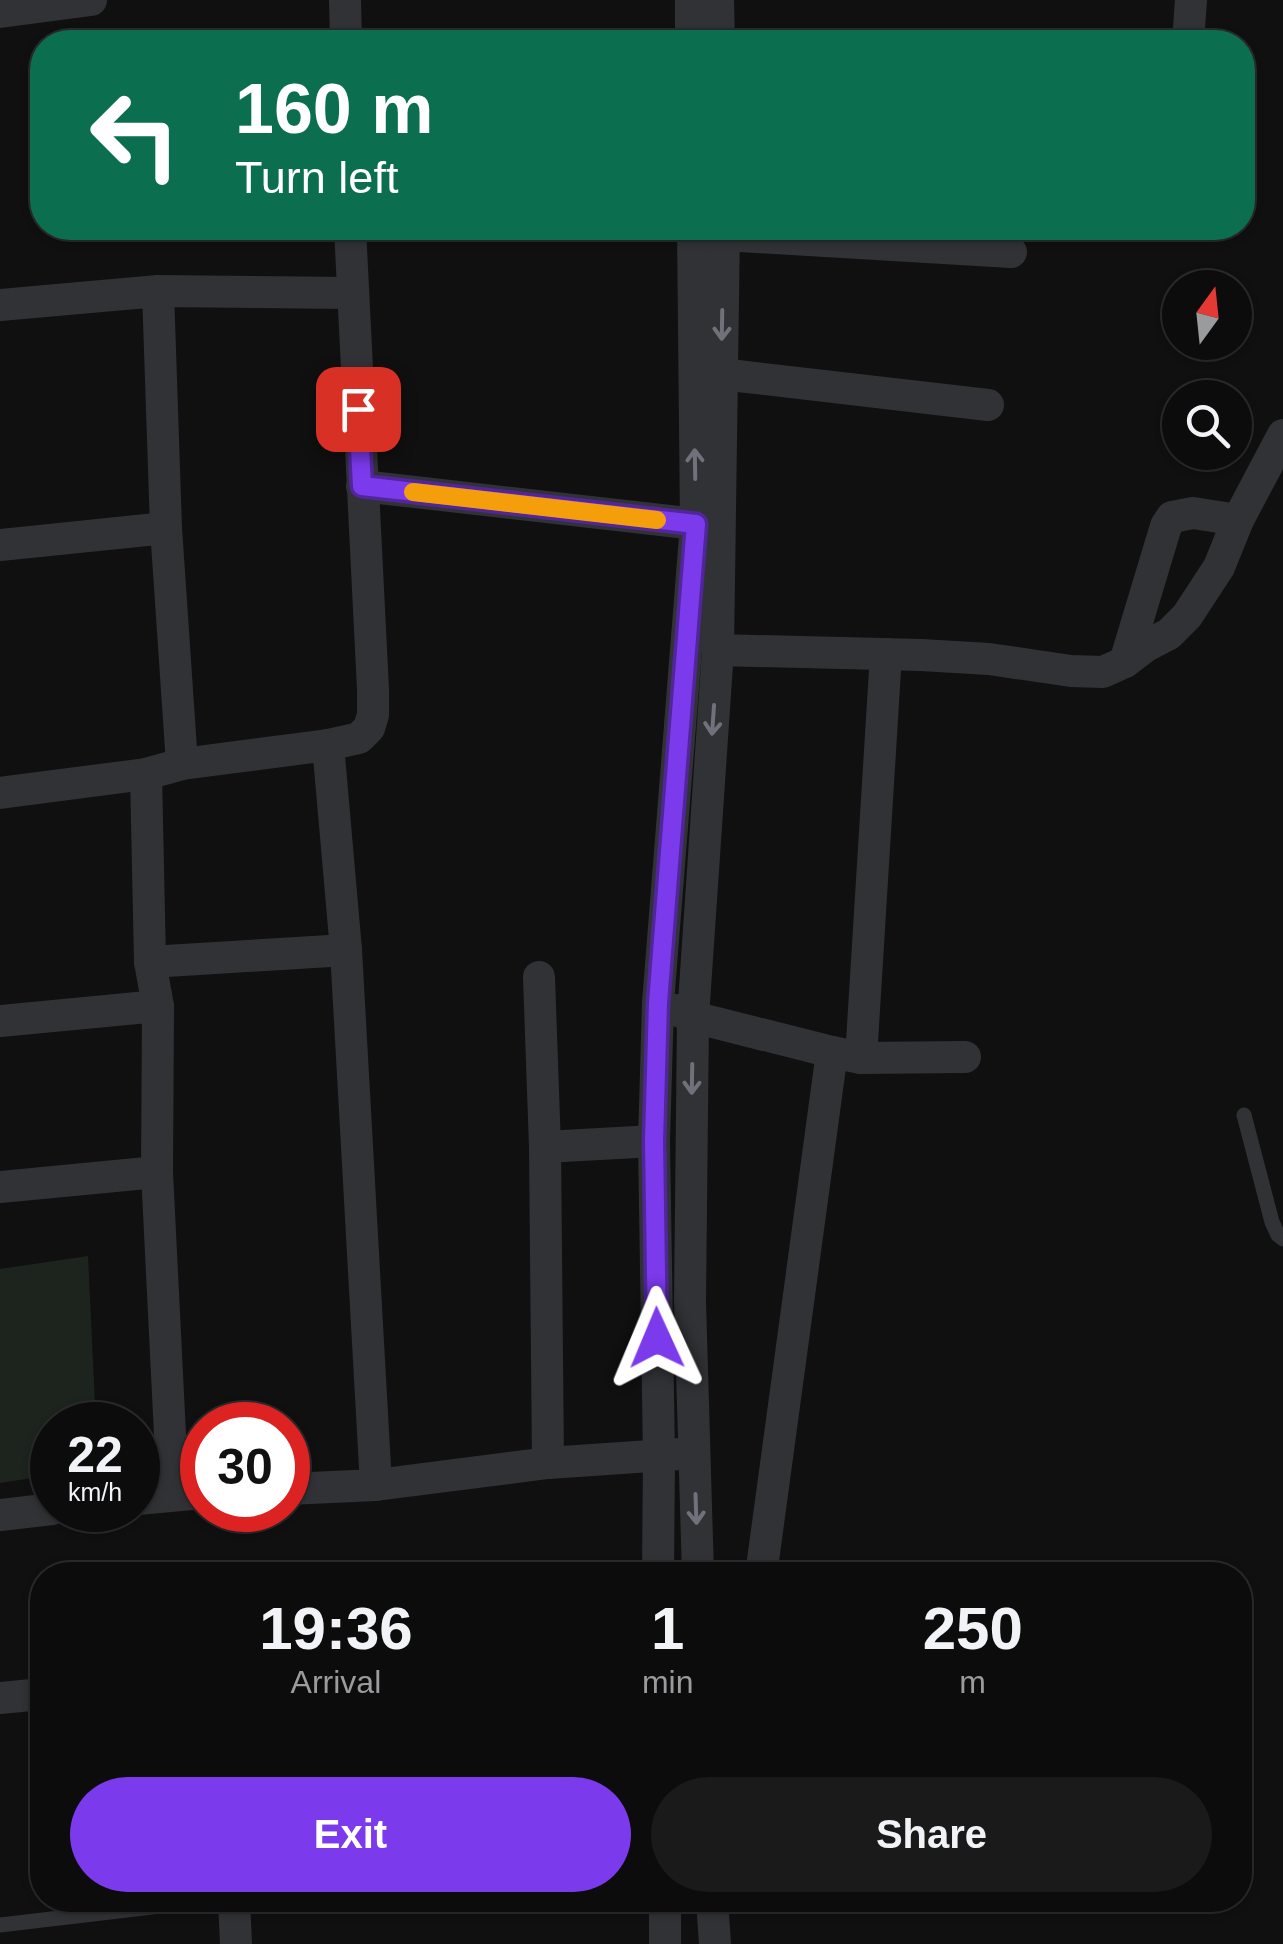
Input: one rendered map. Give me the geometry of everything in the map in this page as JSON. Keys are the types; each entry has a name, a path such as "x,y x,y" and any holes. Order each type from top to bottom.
{"street":[{"path":"16,7 90,0"},
{"path":"344,0 345,30"},
{"path":"691,0 691,30"},
{"path":"718,0 719,30"},
{"path":"1189,30 1191,0"},
{"path":"0,793 328,745 359,738 369,728 373,715 350,240"},
{"path":"658,1562 654,1141 658,1003 696,524 713,240"},
{"path":"698,1562 690,1302 693,1017 718,650 721,374 714,240"},
{"path":"849,240 1012,252"},
{"path":"0,304 158,291 352,293"},
{"path":"158,291 166,528 182,764"},
{"path":"721,374 988,405"},
{"path":"718,650 990,658 1071,671 1104,672 1169,634 1187,616 1219,566 1238,520 1283,435"},
{"path":"362,486 696,524"},
{"path":"1124,662 1172,517 1193,513 1238,520"},
{"path":"0,545 166,528"},
{"path":"764,1562 846,1055 886,654"},
{"path":"328,745 346,950 376,1486"},
{"path":"146,774 150,962 158,1006 157,1172 180,1411"},
{"path":"150,962 346,950"},
{"path":"539,976 548,1463"},
{"path":"658,1003 693,1017 846,1055 965,1057"},
{"path":"0,1021 158,1006"},
{"path":"545,1147 654,1141"},
{"path":"0,1187 157,1172"},
{"path":"310,1489 376,1486 548,1463 694,1452"},
{"path":"0,1516 30,1512"},
{"path":"0,1698 30,1695"},
{"path":"235,1912 236,1944"},
{"path":"665,1912 665,1944"},
{"path":"713,1912 715,1944"}],"lane":[{"path":"1244,1115 1272,1222 1283,1239"},
{"path":"0,1925 110,1912"}],"shaded area":[{"path":"88,1256 95,1402 30,1402 30,1478 0,1483 0,1269"}],"slow traffic":[{"path":"413,492 657,520"}],"route":[{"path":"358,409 362,486 696,524 658,1003 654,1141 657,1338"}]}
